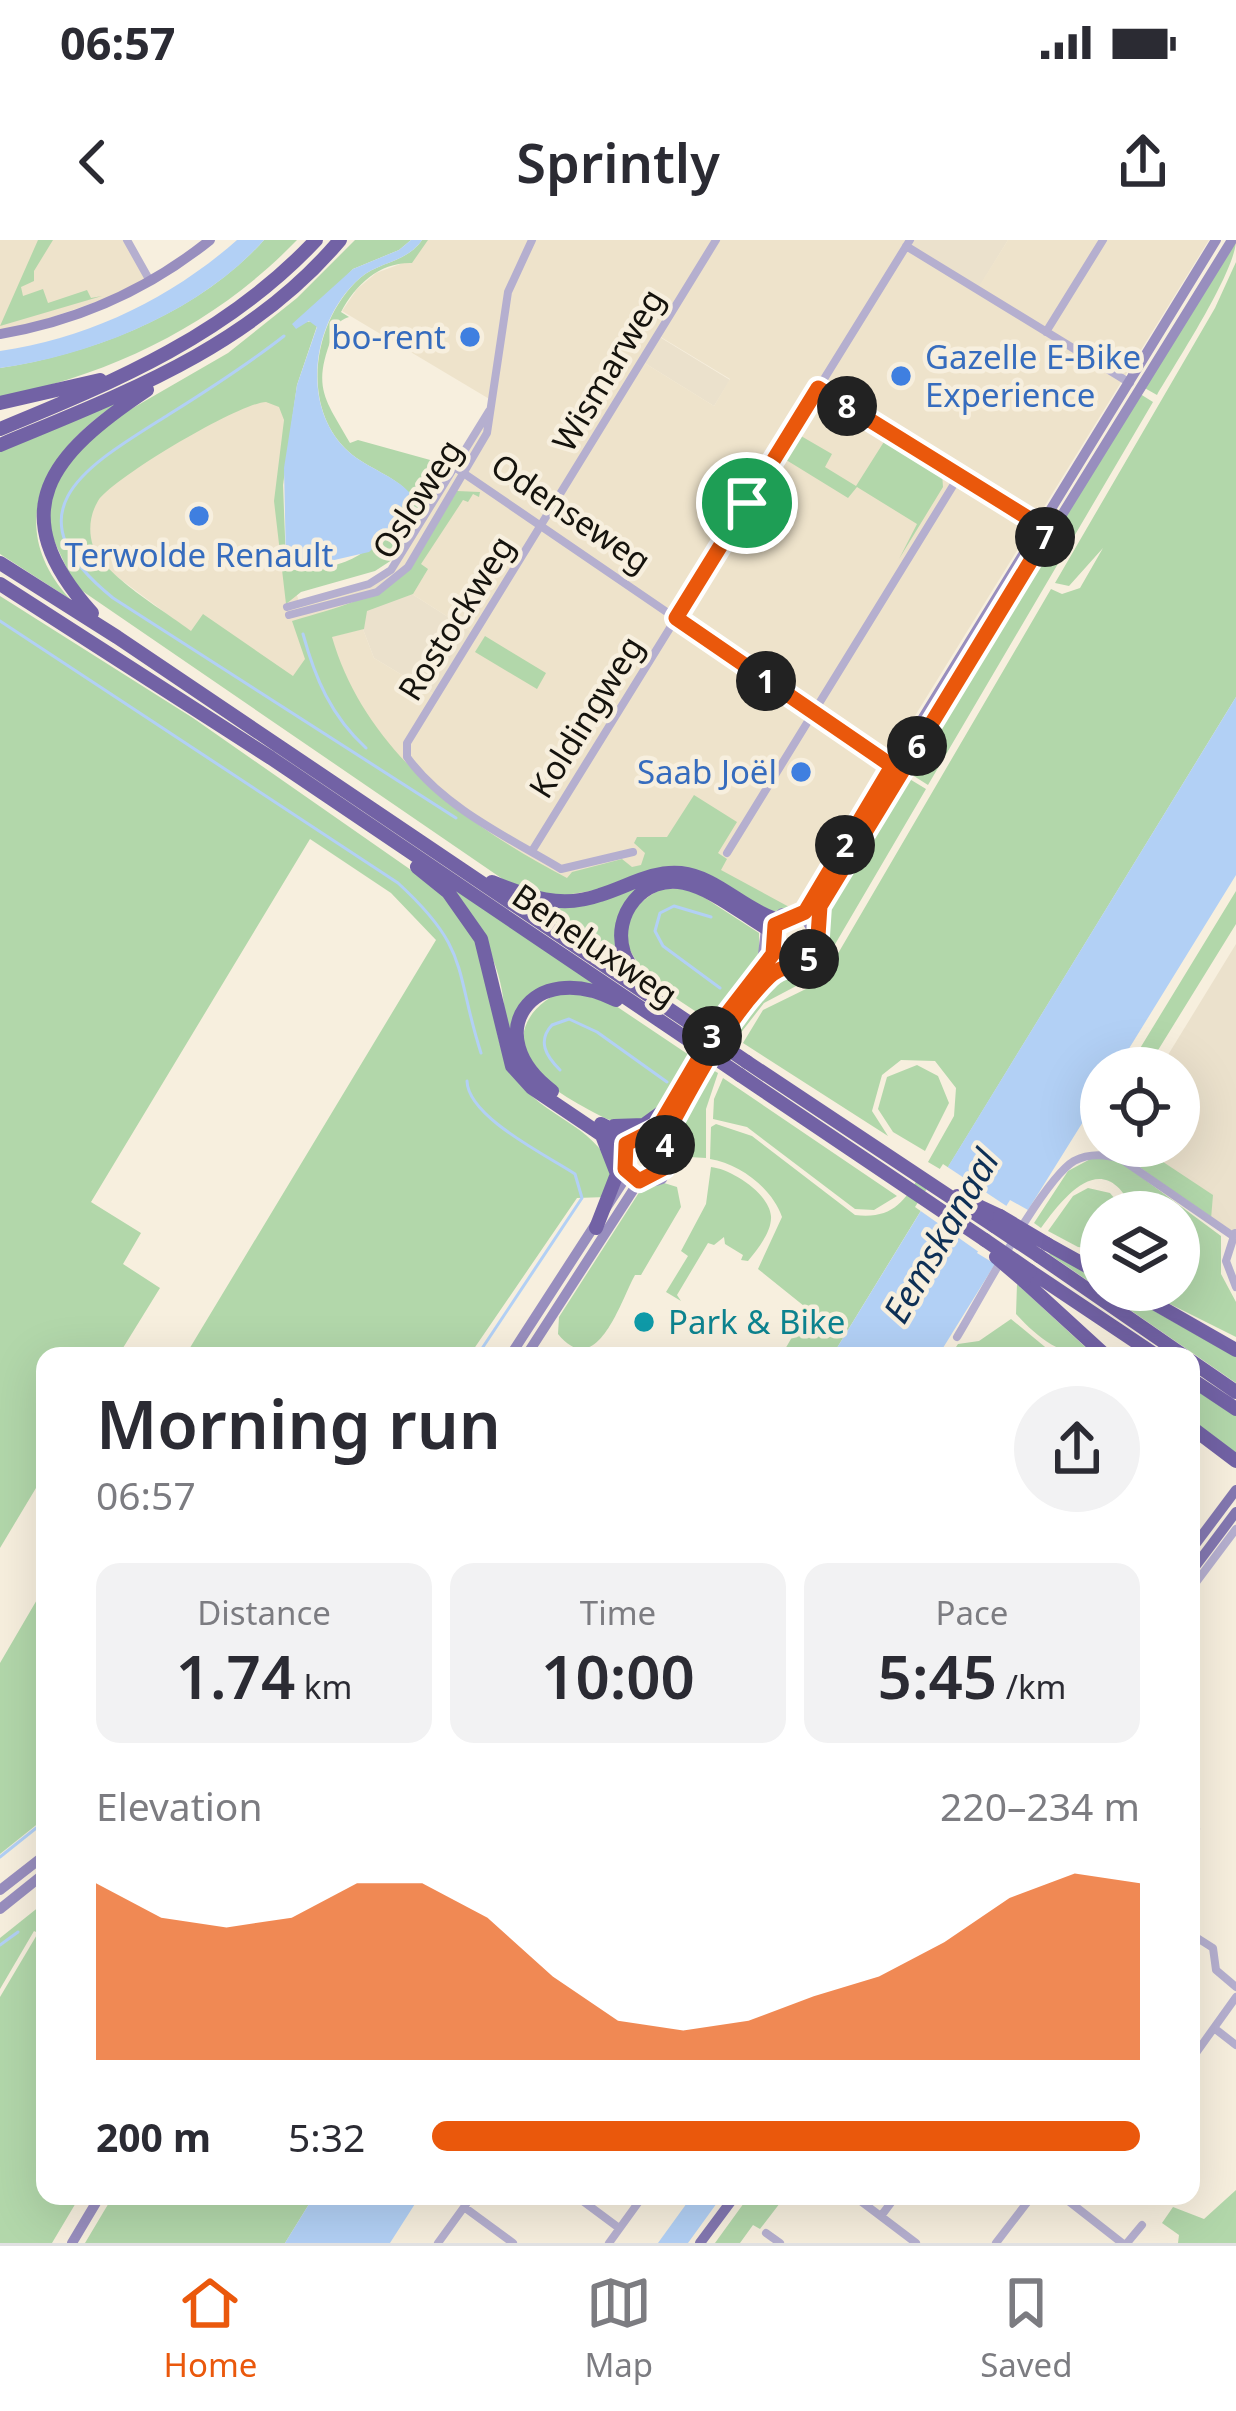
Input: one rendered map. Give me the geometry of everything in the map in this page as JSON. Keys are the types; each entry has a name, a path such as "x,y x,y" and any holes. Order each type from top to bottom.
{"highway":[{"path":"0,429 135,372 231,316 316,240"},
{"path":"117,637 50,565 38,528 41,494 51,468 74,441 262,314 340,240"},
{"path":"0,445 182,367"},
{"path":"0,403 135,372"},
{"path":"0,563 117,637"},
{"name":"Beneluxweg","path":"0,584 668,1027 693,1034"},
{"name":"Beneluxweg","path":"117,637 662,1004 693,1034 903,1175 1027,1276"},
{"path":"383,835 448,892 481,939 512,1066 532,1088 627,1144"},
{"path":"466,872 556,902 601,896 653,875 687,874 770,934"},
{"path":"662,1004 630,965 622,945 623,919 639,894 659,883 682,882 770,934"},
{"path":"596,1228 617,1174 603,1130 526,1066 517,1031 525,1008 551,988 580,985 668,1027"},
{"path":"603,1130 644,1125 674,1104"},
{"name":"Beneluxweg","path":"903,1175 976,1202 1043,1250"},
{"path":"1043,1250 1080,1265"},
{"path":"1043,1250 1173,1347"},
{"path":"1027,1276 1097,1347"},
{"path":"1027,1276 1142,1347"},
{"path":"1168,1311 1236,1346"},
{"path":"1200,1366 1236,1391"},
{"path":"1200,1385 1236,1409"},
{"path":"1200,1434 1236,1461"}],"main road":[{"path":"0,334 83,312 150,281 210,240"},
{"path":"770,934 803,917 814,904 1133,385 1216,240"},
{"path":"1133,385 1232,240"},
{"path":"767,970 814,956 821,940 814,904"},
{"path":"634,1178 656,1181 669,1172 674,1158 663,1139 674,1104 719,1024 767,970 811,948 814,938 803,917"},
{"path":"770,934 787,958"},
{"path":"663,1139 767,970 770,934"},
{"path":"531,1347 634,1178 627,1144 663,1139"},
{"path":"516,1347 634,1178"},
{"path":"1200,1538 1234,1494"},
{"path":"1200,1560 1236,1512"},
{"path":"0,1890 36,1862"},
{"path":"0,1909 36,1880"},
{"path":"72,2243 95,2205"},
{"path":"700,2243 728,2205"}],"street":[{"path":"128,240 150,281"},
{"name":"Osloweg","path":"288,611 383,577 401,559 460,470 493,406 508,292 532,240"},
{"name":"Wismarweg","path":"542,526 716,240"},
{"path":"1046,332 1102,240"},
{"path":"908,243 1133,385"},
{"name":"Koldingweg","path":"531,851 908,243"},
{"path":"818,388 1045,528"},
{"name":"Odenseweg","path":"460,470 897,769"},
{"path":"727,853 959,476"},
{"name":"Rostockweg","path":"542,526 413,730 406,750 412,764 497,832 561,869 633,852"},
{"path":"957,1337 1054,1181 1079,1159 1100,1154 1121,1159 1235,1234 1226,1261 1236,1287"},
{"path":"1200,1577 1236,1529"},
{"path":"1200,1940 1213,1948 1216,1970 1236,1987"},
{"path":"1200,2048 1236,1997"},
{"path":"1214,2029 1236,2045"},
{"path":"588,2205 619,2228"},
{"path":"608,2243 636,2205"},
{"path":"866,2205 916,2243"},
{"path":"881,2216 889,2205"},
{"path":"996,2243 1025,2205"},
{"path":"1074,2205 1125,2243 1142,2225"},
{"path":"438,2243 464,2207 512,2243"},
{"path":"766,2234 780,2243"}],"shaded area":[{"path":"0,240 127,240 151,283 0,335"},
{"path":"426,240 912,240 910,245 978,288 1008,240 1209,240 795,910 538,891 88,555 83,541 94,493 241,384 284,402 283,550 300,605 348,590 374,658 437,696 475,634 404,589 392,571 482,429 491,400 342,311 376,273 411,260","holes":["659,336 730,379 714,406 643,362"]},
{"path":"912,240 1008,240 978,289 909,245"},
{"path":"658,336 730,380 714,406 643,362"},
{"path":"392,571 404,589 475,634 437,696 374,658 348,590"},
{"path":"1236,944 1236,1239 1200,1214 1200,1191 1168,1191 1133,1167 1200,1167 1200,1047 1173,1047"}],"green space":[{"path":"38,240 53,240 34,271 34,281 21,287 23,296 43,289 48,303 87,290 91,298 102,296 0,326"},
{"path":"264,240 297,240 266,270 197,321 83,375 0,397 0,368 71,352 143,326 209,288"},
{"path":"355,240 411,240 353,269 302,323 312,321 317,326 297,385 283,485 286,562 291,570 350,560 376,541 409,493 356,458 333,433 323,412 318,364 331,317 344,296 368,272 428,240 412,263 379,271 354,292 341,312 349,317 336,327 323,369 328,404 350,443 358,440 441,463 442,482 398,556 375,571 301,592 286,604 274,501 284,420 279,407 266,402 205,428 108,490 98,501 91,523 91,540 99,557 191,631 203,614 293,676 305,659 292,621 356,601 394,580 422,547 457,491 480,492 479,497 473,494 468,502 463,500 421,564 428,569 413,594 367,611 364,629 332,637 368,714 423,780 456,808 567,878 572,872 622,859 632,867 641,865 645,853 634,843 637,837 667,837 694,795 737,822 718,853 727,859 721,870 791,908 770,912 698,873 554,897 507,882 75,586 44,519 61,464 119,416 228,353 297,298"},
{"path":"1236,240 1216,294 1157,395 1141,386"},
{"path":"1236,262 1236,697 945,1172 928,1162 954,1116 956,1088 935,1061 901,1060 882,1075 872,1111 888,1136 743,1043 763,1010 826,974 1051,589 1062,594 1080,588 1103,548 1069,586 1055,583 1215,308"},
{"path":"1137,392 1153,402 928,785 906,771 943,721"},
{"path":"124,399 74,439 43,487 38,542 49,570 70,599 0,554 0,451"},
{"path":"802,427 801,436 832,454 825,467 856,486 887,437 942,473 943,487 899,559 917,524 857,487 848,498 783,458"},
{"path":"0,596 193,718 434,886 477,941 503,1053 517,1080 593,1141 612,1168 606,1197 577,1198 475,1347 190,1347 436,940 391,893 310,839 91,1202 141,1233 123,1264 160,1288 124,1347 36,1347 36,1488 0,1548"},
{"path":"485,636 546,673 537,689 475,652"},
{"path":"903,775 926,789 817,975 764,1003 736,1039 752,1006 777,977 817,957 824,941 823,912"},
{"path":"439,879 600,987 570,981 541,987 514,1025 546,1093 528,1074 510,1042 499,978 487,947"},
{"path":"656,880 619,927 638,979 518,898 545,905"},
{"path":"663,888 691,889 759,933 759,961 713,1022 653,979 627,943 627,924 638,906"},
{"path":"1236,891 1236,924 1160,1047 1141,1047"},
{"path":"567,990 613,1004 692,1057 665,1102 648,1120 619,1122 603,1117 552,1087 528,1063 523,1037 526,1024 542,1004"},
{"path":"917,1065 938,1076 949,1103 925,1151 893,1132 878,1109 887,1077"},
{"path":"711,1069 718,1073 706,1109 706,1158 689,1157 678,1148 677,1133"},
{"path":"723,1078 897,1196 874,1210 855,1209 747,1127 713,1119 714,1099"},
{"path":"716,1124 752,1136 855,1215 887,1212 908,1194 920,1175 936,1186 838,1347 786,1347 805,1315 800,1311 804,1306 758,1269 782,1217 771,1196 754,1179 710,1159 711,1127"},
{"path":"1080,1165 1128,1167 1160,1191 1121,1191 1111,1182 1086,1182 1062,1201 1041,1228 1034,1223 1068,1171"},
{"path":"711,1167 738,1177 756,1191 769,1207 771,1222 748,1261 725,1244 724,1237 714,1245 708,1243 677,1295 681,1301 666,1292 688,1256 681,1251 706,1204"},
{"path":"1140,1167 1171,1167 1213,1195 1211,1219 1200,1211 1200,1191 1172,1191"},
{"path":"664,1183 677,1187 681,1207 641,1275 635,1275 606,1332 589,1347 572,1346 558,1334 559,1317 640,1191"},
{"path":"1080,1192 1080,1247 1048,1231"},
{"path":"1200,1220 1221,1236 1221,1274 1236,1302 1236,1337 1184,1311 1200,1311"},
{"path":"1049,1254 1080,1269 1080,1275"},
{"path":"1017,1284 1085,1347 1057,1347 1016,1314"},
{"path":"1131,1311 1154,1311 1236,1357 1236,1383 1200,1358 1200,1347 1184,1347"},
{"path":"1011,1319 1045,1347 956,1347 979,1341"},
{"path":"1200,1393 1236,1416 1236,1457 1200,1430"},
{"path":"36,1601 36,1825 0,1854 0,1663"},
{"path":"36,1909 36,1932 0,1989 0,1938"},
{"path":"36,1936 36,2205 75,2205 52,2243 0,2243 0,1997"},
{"path":"1236,2190 1236,2243 1178,2243 1179,2235 1162,2223 1173,2207 1204,2219"},
{"path":"108,2205 308,2205 285,2243 85,2243"},
{"path":"742,2205 778,2205 760,2229 753,2225 740,2243 715,2243"}],"water":[{"path":"237,240 264,240 209,289 177,309 108,341 0,368 0,351 65,336 127,313 184,280"},
{"path":"411,240 422,240 408,253 368,272 344,296 322,340 318,364 323,412 333,433 356,458 410,493 382,540 369,552 291,570 286,562 284,468 297,385 317,327 309,321 296,329 292,324 353,269"},
{"name":"Eemskanaal","path":"1236,697 1236,875 1130,1047 1080,1047 1080,1127 1028,1210 1010,1200 977,1253 995,1264 944,1347 838,1347"},
{"path":"308,2205 414,2205 390,2243 285,2243"},
{"path":"685,2205 715,2205 688,2243 658,2243"}],"pier":[{"path":"943,1164 1011,1209 985,1251 999,1260 1000,1267 915,1207"}],"waterway":[{"path":"284,336 87,472 70,493 62,515 65,540 81,567 113,598 456,818"},
{"path":"0,621 398,883 449,944 481,1053"},
{"path":"303,634 326,696 366,748"},
{"path":"711,917 674,906 660,913 655,931 663,946 720,988"},
{"path":"560,1070 547,1054 545,1037 552,1025 569,1019 597,1032 667,1082"},
{"path":"467,1081 471,1095 494,1121 575,1174 582,1198 483,1347"},
{"path":"0,1857 36,1828"},
{"path":"0,1945 18,1932"}],"place":[{"name":"bo-rent","path":"470,337"},
{"name":"Gazelle E-Bike Experience","path":"901,376"},
{"name":"Terwolde Renault","path":"199,516"},
{"name":"Saab Joël","path":"801,772"},
{"name":"Park & Bike","path":"644,1322"}],"route":[{"path":"818,388 1049,531 820,906 821,940 814,956 772,973 742,1010 666,1134 663,1141 669,1154 664,1168 639,1181 625,1169 626,1144 637,1136 654,1134 719,1024 773,954 775,925 805,912 892,766 676,618 747,503 818,388"}]}
